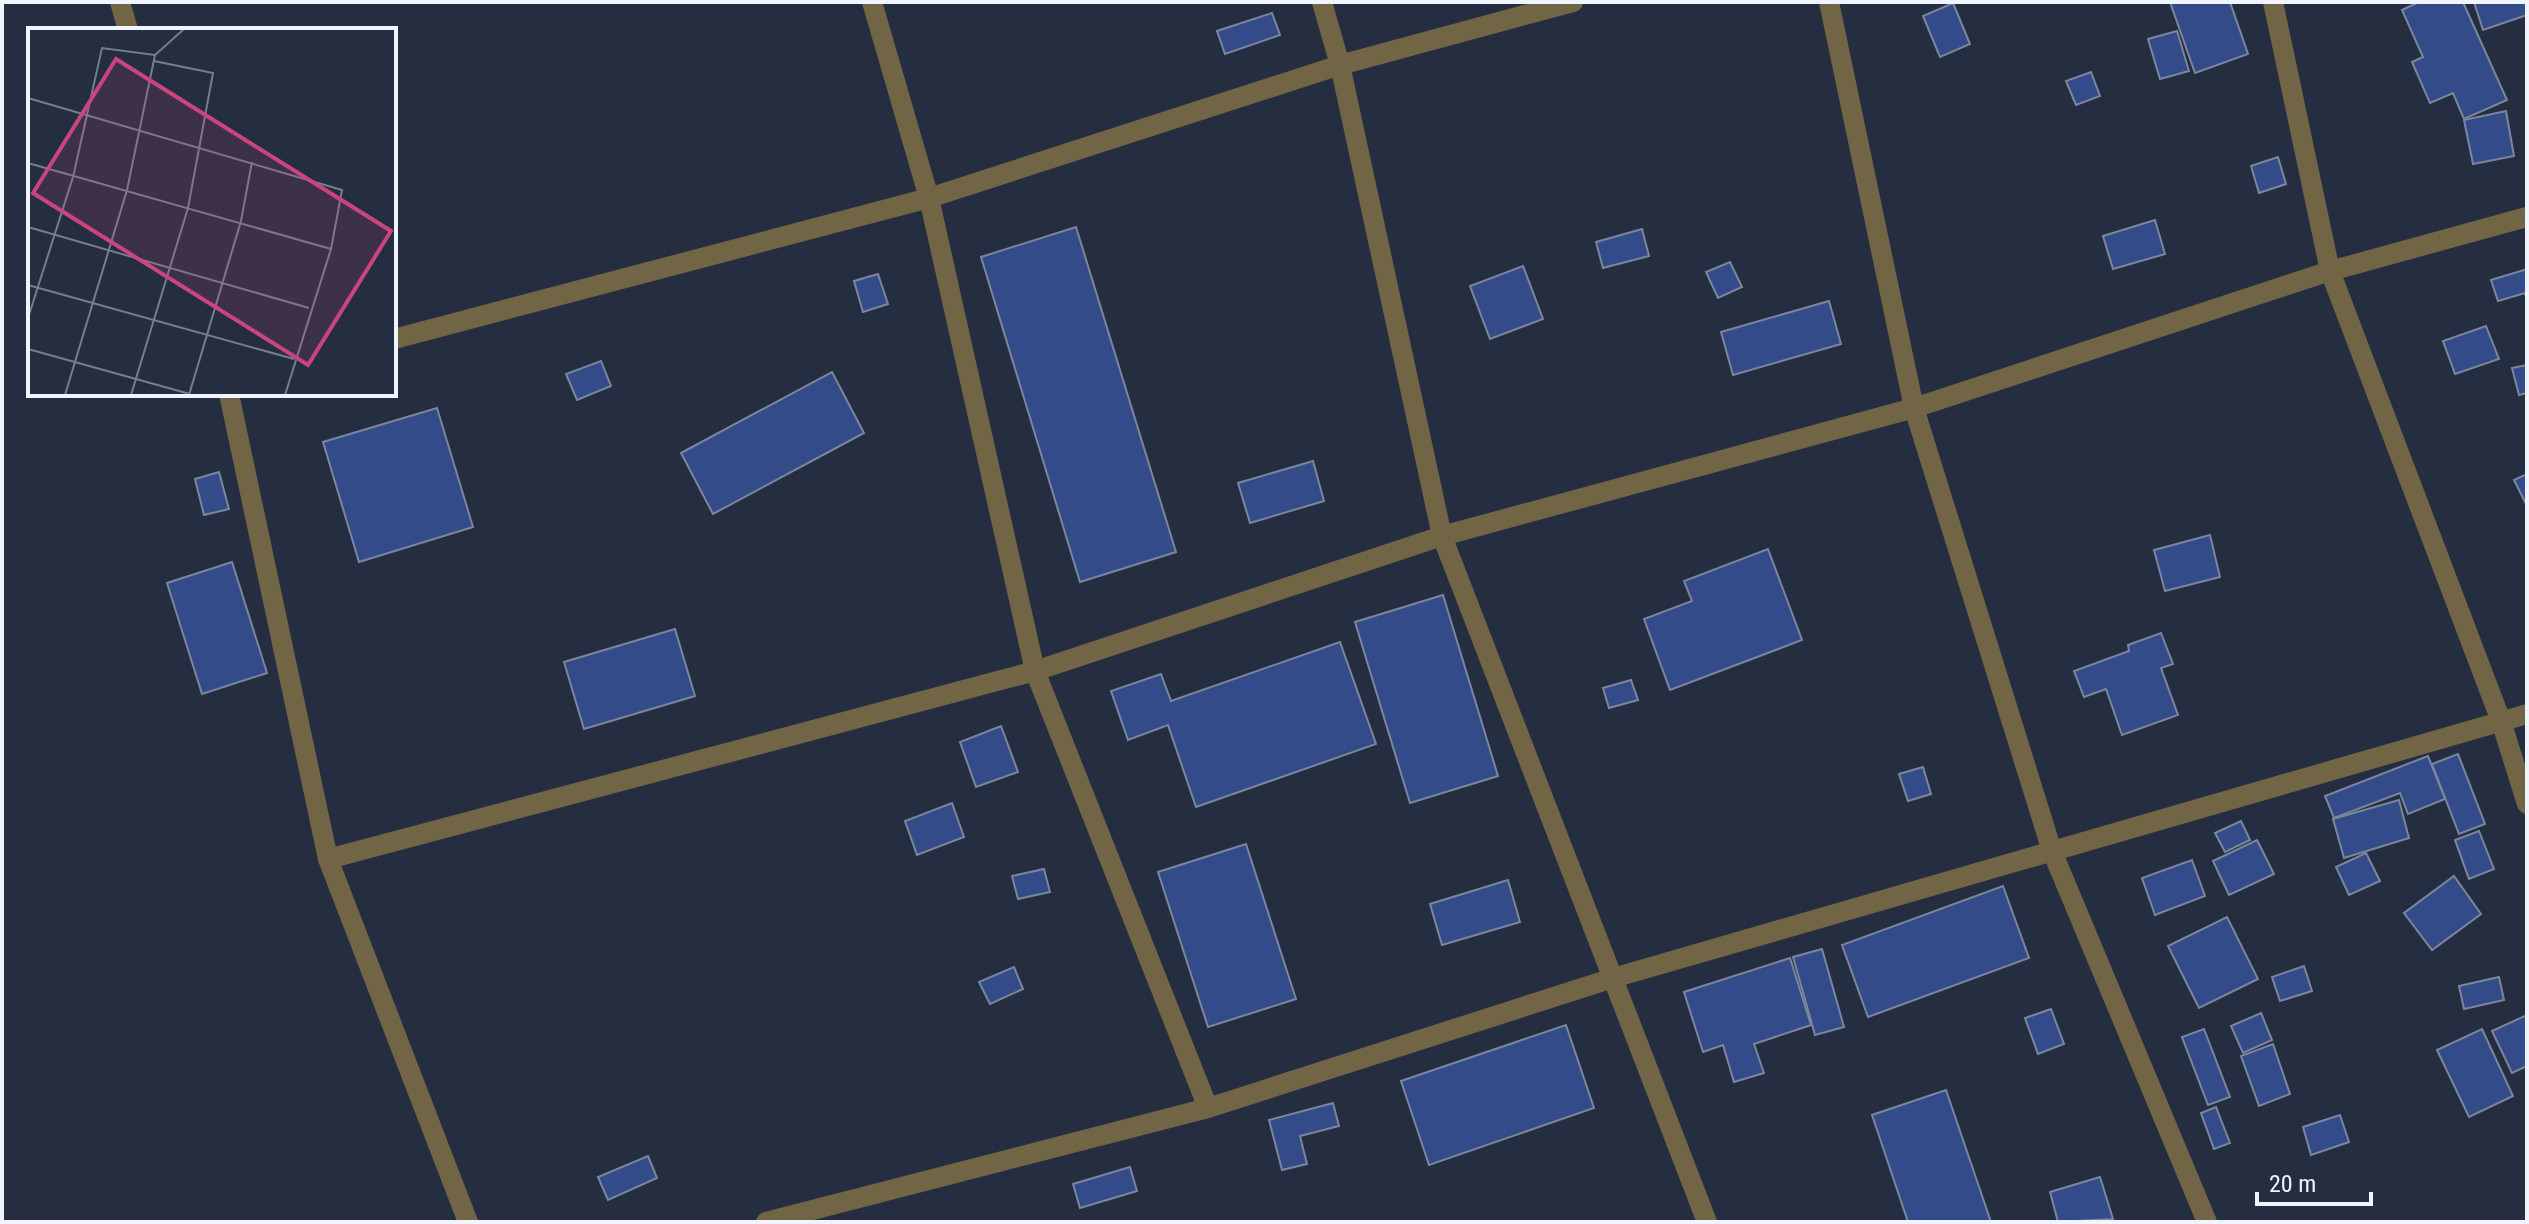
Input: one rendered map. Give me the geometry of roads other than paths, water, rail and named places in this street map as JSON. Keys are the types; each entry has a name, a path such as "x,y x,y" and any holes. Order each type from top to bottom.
{"street":[{"path":"120,2 127,28"},
{"path":"872,2 929,198 1035,671 1208,1108"},
{"path":"1322,2 1340,65 1442,536 1707,1222"},
{"path":"396,338 929,198 1340,65 1573,2"},
{"path":"1829,2 1914,408 2052,851 2207,1222"},
{"path":"2273,2 2330,271 2501,721 2527,804"},
{"path":"328,859 1035,671 1442,536 1914,408 2330,271 2527,217"},
{"path":"229,396 328,859 468,1222"},
{"path":"766,1222 1208,1108 1613,978 2527,714"}]}
